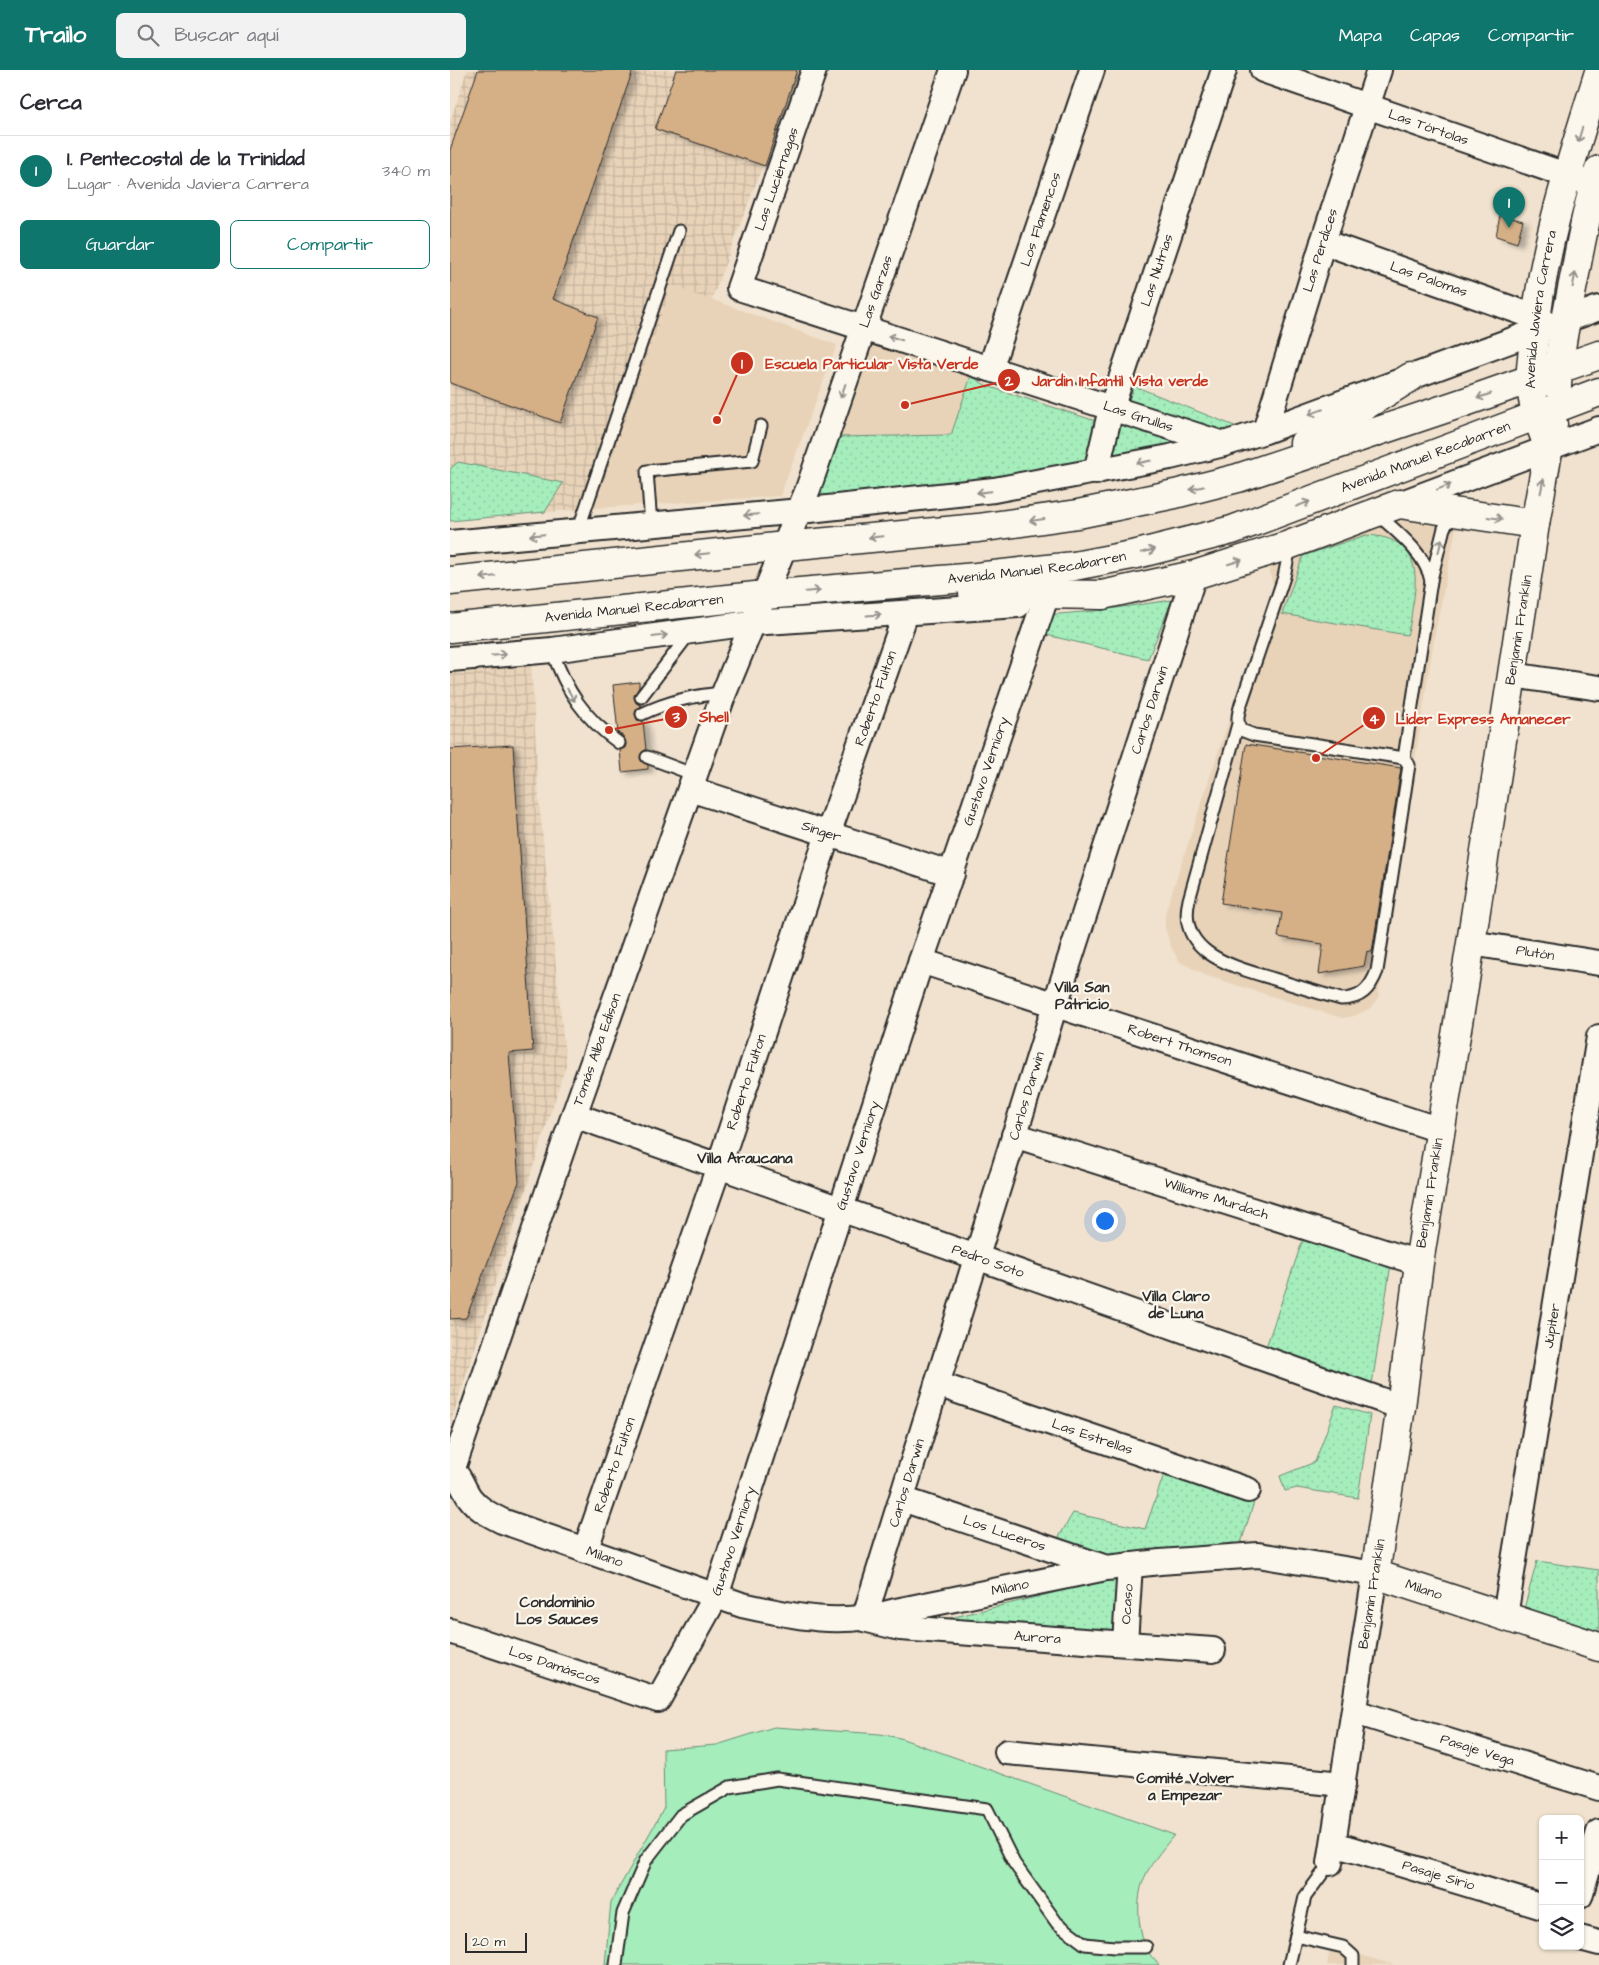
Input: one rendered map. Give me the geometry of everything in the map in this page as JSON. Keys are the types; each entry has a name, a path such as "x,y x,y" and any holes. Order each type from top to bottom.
{"main road":[{"name":"Avenida Javiera Carrera","path":"1549,448 1546,411 1531,380 1535,325 1567,176 1599,72"},
{"name":"Avenida Javiera Carrera","path":"1546,411 1558,371 1582,238 1597,177"},
{"path":"1582,238 1599,260"},
{"path":"450,581 978,528 1078,514 1176,494 1238,478 1558,371 1599,355"},
{"path":"1238,478 1299,446 1411,377"},
{"name":"Avenida Manuel Recabarren","path":"450,628 765,595 976,577 1074,566 1193,541 1232,530 1599,392"},
{"name":"Benjamín Franklin","path":"1375,1574 1401,1407 1419,1263 1471,943 1535,524 1549,448"},
{"path":"1387,508 1454,512 1535,524"},
{"name":"Avenida Manuel Recabarren","path":"1102,595 1194,575 1286,546 1387,508"},
{"path":"874,586 948,592 1102,595"},
{"name":"Milano","path":"1375,1574 1599,1646"}],"street":[{"name":"Las Luciérnagas","path":"739,288 814,70"},
{"name":"Las Garzas","path":"752,624 800,511 954,70"},
{"name":"Los Flamencos","path":"990,369 1092,70"},
{"name":"Las Nutrias","path":"1096,472 1111,409 1224,70"},
{"name":"Las Tórtolas","path":"1263,70 1567,176 1597,177"},
{"name":"Las Perdices","path":"1265,431 1323,242 1379,70"},
{"name":"Las Palomas","path":"1323,242 1535,325"},
{"name":"Las Grullas","path":"739,288 1224,444"},
{"path":"450,543 800,511 994,490 1170,457 1224,444 1265,431 1411,377 1535,325 1566,322 1599,308"},
{"name":"Avenida Manuel Recabarren","path":"1387,508 1599,429"},
{"name":"Carlos Darwin","path":"864,1618 1055,1005 1194,575"},
{"name":"Avenida Manuel Recabarren","path":"450,660 552,650 752,624 1044,603 1102,595"},
{"name":"Gustavo Verniory","path":"658,1700 716,1596 921,961 1044,603"},
{"name":"Roberto Fulton","path":"585,1552 719,1166 828,834 906,613"},
{"name":"Tomás Alba Edison","path":"451,1472 464,1439 574,1115 692,782 724,693 752,624"},
{"path":"1512,675 1599,688"},
{"name":"Singer","path":"692,782 828,834 952,874"},
{"name":"Plutón","path":"1471,943 1599,963"},
{"name":"Robert Thomson","path":"921,961 1440,1130"},
{"name":"Júpiter","path":"1505,1616 1599,1037"},
{"name":"Pedro Soto","path":"574,1115 1401,1407"},
{"name":"Williams Murdach","path":"1014,1135 1419,1263"},
{"name":"Las Estrellas","path":"937,1384 1248,1490"},
{"name":"Milano","path":"451,1472 457,1475 469,1498 490,1515 585,1552 742,1605 827,1621 864,1618 1106,1568 1130,1565 1258,1555 1375,1574"},
{"name":"Los Luceros","path":"902,1499 1106,1568"},
{"name":"Ocaso","path":"1125,1643 1130,1565"},
{"name":"Benjamín Franklin","path":"1332,1853 1375,1574"},
{"name":"Aurora","path":"864,1618 900,1628 1213,1650"},
{"name":"Los Damáscos","path":"450,1631 658,1700"},
{"name":"Pasaje Vega","path":"1354,1712 1599,1788"},
{"path":"1007,1752 1343,1784"},
{"path":"1584,1883 1599,1832"},
{"name":"Pasaje Sirio","path":"1332,1853 1539,1906"},
{"path":"1584,1939 1599,1943"}],"lane":[{"path":"578,531 679,231"},
{"path":"651,524 647,470 752,461 761,426"},
{"path":"1387,508 1427,565 1431,581"},
{"path":"1286,546 1288,557 1284,577 1241,704 1238,724 1187,909 1188,927 1196,942 1222,962 1341,999 1349,999 1363,994 1372,983 1378,971 1409,765 1404,758 1431,581 1444,528 1454,512"},
{"path":"641,698 691,632"},
{"path":"552,650 559,670 576,702 600,729 616,735"},
{"path":"642,714 682,698 724,693"},
{"path":"1238,724 1241,730 1254,735 1404,758"},
{"path":"647,757 692,782"},
{"path":"616,1965 623,1913 646,1860 682,1815 730,1788 777,1779 987,1809 1014,1863 1057,1923 1085,1944 1114,1947 1146,1947"},
{"path":"1289,1965 1305,1898 1332,1853"},
{"path":"1296,1936 1343,1947 1353,1956 1353,1965"}],"shaded area":[{"path":"467,70 799,70 711,301 672,285 595,508 450,521 450,122"},
{"path":"672,285 837,345 780,496 595,508"},
{"path":"872,343 971,376 951,435 836,437"},
{"path":"1411,518 1456,528 1434,639 1378,998 1371,1008 1354,1016 1342,1018 1207,976 1180,962 1171,947 1165,928 1165,913 1267,612 1273,585 1268,566 1385,522"},
{"path":"531,659 539,801 566,1065 450,1425 450,667"},
{"path":"1331,1946 1394,1965 1327,1965"}],"green space":[{"path":"971,376 987,386 1096,421 1082,469 810,504 836,437 951,435"},
{"path":"1134,386 1247,431 1105,467"},
{"path":"458,462 563,483 545,512 450,521 450,469"},
{"path":"1366,535 1394,541 1403,547 1409,555 1415,576 1415,589 1407,635 1282,614 1303,556"},
{"path":"1172,600 1148,659 1042,634 1048,615 1094,611"},
{"path":"1303,1239 1391,1264 1372,1384 1265,1350"},
{"path":"1336,1405 1370,1415 1358,1498 1297,1488 1285,1491 1280,1476 1315,1462"},
{"path":"1164,1474 1254,1502 1240,1546 1191,1548 1098,1560 1056,1542 1073,1513 1145,1529"},
{"path":"1537,1561 1599,1570 1599,1633 1524,1609"},
{"path":"1122,1576 1118,1637 926,1624"},
{"path":"774,1727 880,1734 900,1738 1174,1835 1148,1871 1140,1892 1139,1919 1142,1937 1150,1955 1159,1965 605,1965 611,1902 664,1808 663,1749 717,1745"}],"building":[{"path":"478,70 633,70 553,299 598,317 560,423 450,383 450,150"},
{"path":"676,70 797,70 765,166 655,129"},
{"path":"1500,215 1523,221 1517,243 1496,236"},
{"path":"639,682 639,687 634,697 636,703 642,706 636,709 635,714 637,720 643,721 646,750 642,752 640,758 642,762 648,765 648,769 622,772 620,750 625,748 626,744 624,737 618,733 613,685"},
{"path":"1246,744 1401,768 1372,952 1367,951 1364,966 1319,974 1323,944 1278,937 1282,913 1221,903"},
{"path":"513,745 533,1051 509,1053 519,1182 466,1318 450,1319 450,749"}],"place":[{"name":"I. Pentecostal de la Trinidad","path":"1509,228"},
{"name":"Jardin Infantil Vista verde","path":"905,405"},
{"name":"Escuela Particular Vista Verde","path":"717,420"},
{"name":"Shell","path":"609,730"},
{"name":"Lider Express Amanecer","path":"1316,758"}],"district":[{"name":"Villa San Patricio","path":"1082,996"},
{"name":"Villa Araucana","path":"745,1158"},
{"name":"Villa Claro de Luna","path":"1176,1304"},
{"name":"Condominio Los Sauces","path":"557,1610"},
{"name":"Comité Volver a Empezar","path":"1185,1786"}]}
